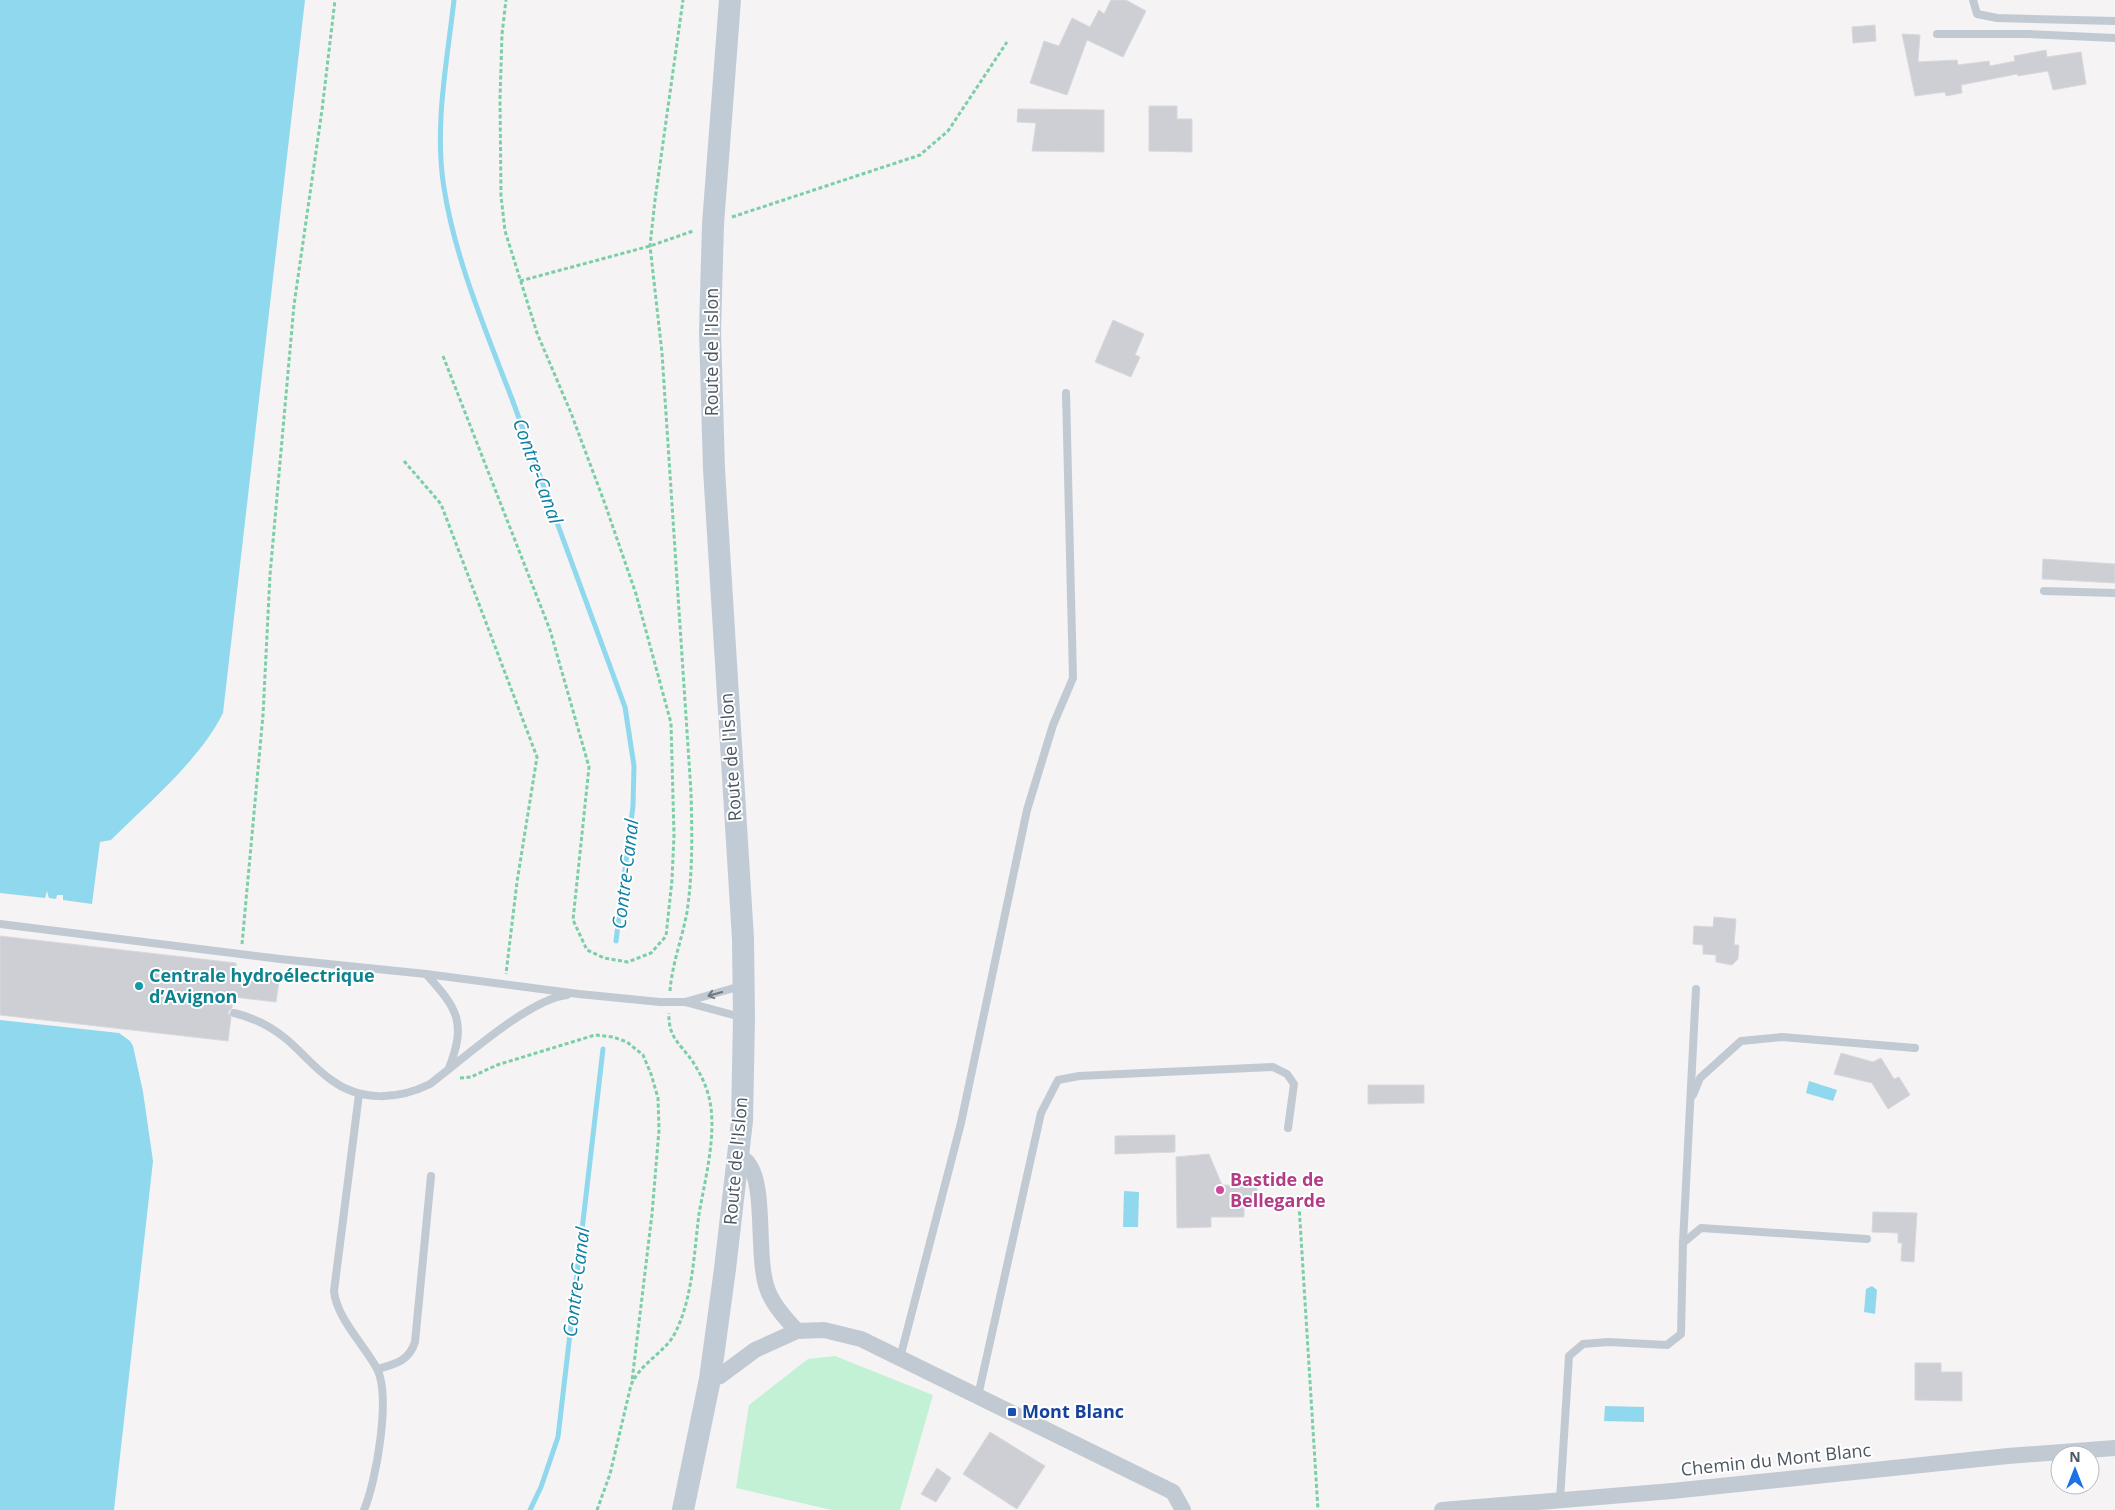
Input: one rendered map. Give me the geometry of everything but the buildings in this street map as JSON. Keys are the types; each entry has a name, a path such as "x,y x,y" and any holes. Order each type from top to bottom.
{"street":[{"name":"Route de l'Islon","path":"683,1510 710,1379 739,1157 742,1120 743,939 714,469 710,331 713,224 730,0"},
{"path":"739,1157 748,1162 756,1181 763,1271 768,1290 776,1307 797,1331"},
{"path":"710,1379 720,1376 755,1350 797,1331 824,1330 861,1339 1173,1492 1183,1510"},
{"name":"Chemin du Mont Blanc","path":"1442,1510 1672,1491 2008,1456 2115,1448"}],"lane":[{"path":"1973,0 1977,14 1998,18 2115,21"},
{"path":"1937,34 2029,34 2115,38"},
{"path":"900,1358 961,1123 1028,810 1053,725 1073,678 1066,393"},
{"path":"2044,591 2115,593"},
{"path":"0,924 241,954 426,974 578,994 660,1002 685,1002 744,985"},
{"path":"426,974 452,1004 456,1018 458,1041 448,1070"},
{"path":"1560,1500 1569,1356 1583,1344 1608,1342 1667,1345 1681,1334 1683,1243 1696,988"},
{"path":"234,1013 248,1016 284,1037 330,1080 359,1094 382,1097 407,1094 430,1084 528,1011 552,998 578,994"},
{"path":"685,1002 744,1018"},
{"path":"1691,1098 1700,1078 1741,1041 1782,1036 1915,1048"},
{"path":"978,1396 1041,1114 1058,1080 1079,1076 1273,1067 1287,1074 1294,1084 1288,1128"},
{"path":"359,1094 334,1291 338,1308 378,1369 383,1390 382,1419 371,1492 364,1510"},
{"path":"378,1369 404,1360 413,1350 431,1176"},
{"path":"1683,1243 1701,1228 1867,1239"}],"path":[{"path":"241,954 263,715 270,575 294,305 322,110 335,0"},
{"path":"443,356 550,630 589,767 573,920 587,950 604,958 628,962 651,953 666,936 672,880 674,835 671,723 636,594 572,413 537,333 505,231 501,196 500,99 502,34 506,0"},
{"path":"670,992 671,978 690,892 692,792 662,353 650,246 682,0"},
{"path":"520,281 650,246 920,155 948,131 1007,42"},
{"path":"404,461 441,504 538,757 517,882 505,984"},
{"path":"631,1384 637,1372 674,1335 682,1317 688,1292 710,1148 711,1116 708,1092 692,1061 674,1039 669,1027 669,1015"},
{"path":"448,1070 456,1078 471,1077 497,1065 595,1035 613,1037 627,1042 642,1054 651,1074 658,1098 659,1130 652,1214 631,1384 610,1474 597,1510"},
{"path":"1299,1205 1318,1510"}],"green space":[{"path":"835,1356 933,1395 900,1510 832,1510 736,1488 749,1405 808,1359"}],"water":[{"path":"0,0 305,0 223,713 201,747 172,780 111,840 100,842 92,904 63,900 63,895 57,895 56,899 49,898 47,891 45,898 0,893"},
{"path":"0,1020 119,1033 130,1041 133,1046 143,1092 153,1161 114,1510 0,1510"},
{"path":"1809,1081 1837,1090 1833,1101 1806,1093"},
{"path":"1124,1191 1139,1192 1138,1227 1123,1227"},
{"path":"1872,1286 1877,1290 1875,1314 1864,1312 1866,1289"},
{"path":"1605,1406 1644,1407 1644,1422 1604,1421"}],"waterway":[{"name":"Contre-Canal","path":"454,0 443,94 440,141 441,165 449,215 472,295 625,707 634,766 633,806 616,941"},
{"name":"Contre-Canal","path":"530,1510 541,1487 558,1437 603,1049"}],"place":[{"name":"Centrale hydroélectrique d’Avignon","path":"139,986"},
{"name":"Bastide de Bellegarde","path":"1220,1190"},
{"name":"Mont Blanc","path":"1012,1412"}]}
